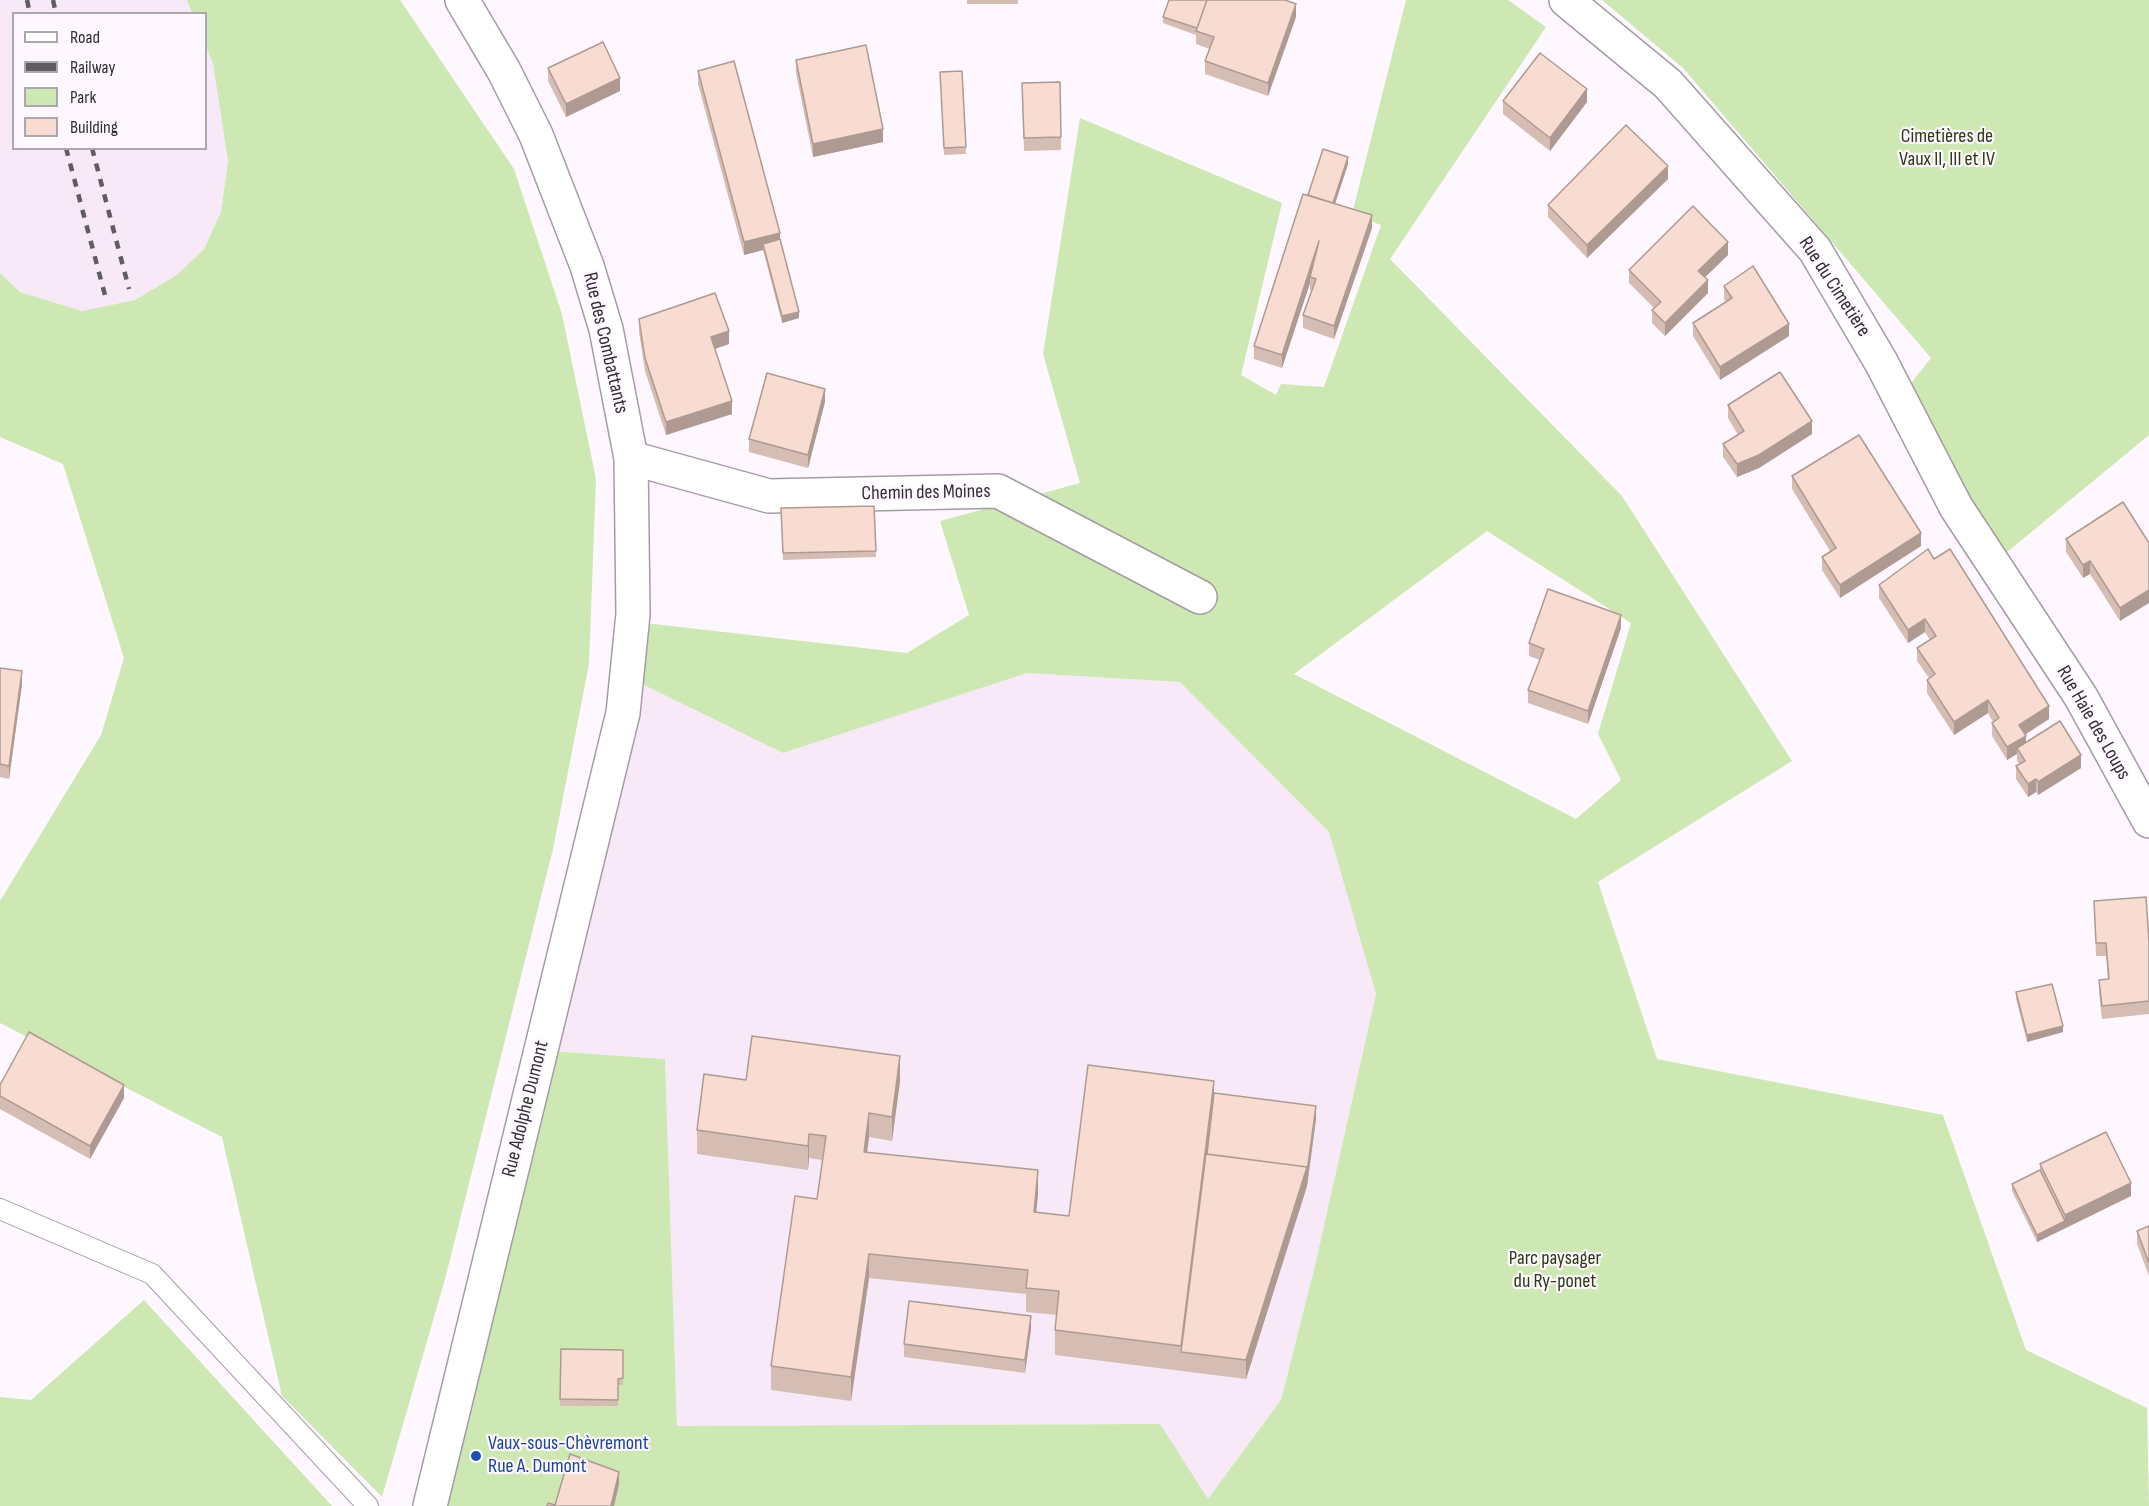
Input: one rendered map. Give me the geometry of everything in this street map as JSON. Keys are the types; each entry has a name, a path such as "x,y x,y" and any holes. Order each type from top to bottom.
{"street":[{"name":"Rue des Combattants","path":"462,0 504,71 536,135 587,266 606,329 631,458 633,614 623,713"},
{"name":"Rue du Cimetière","path":"1566,0 1668,84 1815,250 1881,362 1956,507 2034,627"},
{"name":"Chemin des Moines","path":"631,458 769,496 998,491 1200,597"},
{"name":"Rue Haie des Loups","path":"2034,627 2081,697 2149,821"},
{"name":"Rue Adolphe Dumont","path":"430,1506 623,713"}],"lane":[{"path":"0,1209 152,1275 368,1506"}],"shaded area":[{"path":"0,0 187,0 192,12 12,12 12,150 207,150 207,49 213,64 228,161 221,212 204,249 177,275 135,300 82,311 20,292 0,273"},
{"path":"1027,673 1180,682 1329,832 1376,994 1314,1270 1281,1400 1208,1500 1159,1424 677,1426 665,1059 550,1051 644,685 783,753"}],"green space":[{"path":"187,0 400,0 514,169 562,314 596,479 589,664 553,849 445,1279 382,1497 282,1396 222,1137 0,1023 0,901 101,735 124,658 63,464 0,437 0,273 20,292 82,311 135,300 177,275 204,249 221,212 228,161 213,64 207,49 207,12 192,12"},
{"name":"Parc paysager du Ry-ponet","path":"1406,0 1508,0 1546,27 1390,259 1622,496 1792,761 1598,882 1657,1059 1943,1115 2026,1350 2147,1408 2149,1506 443,1506 550,1051 665,1059 677,1426 1160,1424 1208,1499 1281,1400 1314,1270 1376,994 1329,832 1180,682 1027,673 783,753 644,685 645,623 907,653 969,615 940,521 1080,483 1043,354 1080,118 1282,203 1241,375 1276,395 1281,384 1324,387 1381,225 1352,214","holes":["1487,531 1631,623 1598,734 1621,780 1576,819 1294,674"]},
{"name":"Cimetières de Vaux II, III et IV","path":"1602,0 2149,0 2149,435 2006,553 1904,392 1931,358 1683,68"},
{"path":"144,1300 332,1506 0,1506 0,1397 31,1400"}],"building":[{"path":"1169,0 1207,0 1197,28 1163,17"},
{"path":"1207,0 1285,0 1296,4 1268,83 1205,61 1214,37 1196,31"},
{"path":"603,42 620,78 566,104 548,68"},
{"path":"866,45 883,129 813,144 796,60"},
{"path":"1540,53 1587,89 1550,138 1503,101"},
{"path":"734,61 780,233 744,242 698,71"},
{"path":"962,71 966,147 944,148 940,72"},
{"path":"1060,82 1061,137 1024,138 1022,83"},
{"path":"1626,125 1668,166 1587,245 1548,205"},
{"path":"1323,149 1348,157 1333,203 1308,195"},
{"path":"1303,194 1372,215 1334,326 1303,315 1316,279 1310,277 1319,241 1282,355 1254,346"},
{"path":"1693,206 1728,242 1698,271 1708,280 1665,323 1652,310 1661,302 1629,270"},
{"path":"780,239 799,312 782,316 763,244"},
{"path":"1753,266 1789,324 1720,367 1693,323 1732,298 1724,286"},
{"path":"715,293 729,331 711,337 732,401 666,422 645,358 639,319"},
{"path":"1780,372 1812,421 1759,455 1737,464 1723,444 1744,431 1728,405"},
{"path":"767,373 825,389 808,455 749,439"},
{"path":"1859,435 1921,533 1840,585 1822,557 1836,548 1792,476"},
{"path":"2123,502 2149,543 2149,590 2120,608 2090,561 2083,565 2066,539"},
{"path":"874,506 876,551 783,553 781,508"},
{"path":"1928,549 1934,559 1950,549 2049,706 2019,725 2026,736 2007,747 1992,723 1999,718 1988,700 1954,722 1927,680 1935,674 1917,648 1936,636 1925,619 1908,630 1879,585"},
{"path":"1548,589 1621,615 1588,711 1528,690 1544,649 1529,643"},
{"path":"0,668 22,671 9,766 0,764"},
{"path":"2060,721 2081,755 2038,782 2036,779 2028,784 2016,766 2025,761 2017,748"},
{"path":"2146,897 2149,1001 2102,1006 2099,980 2109,979 2106,943 2096,943 2094,901"},
{"path":"2052,984 2063,1026 2027,1035 2016,992"},
{"path":"29,1032 124,1085 90,1146 0,1096 0,1085"},
{"path":"752,1036 900,1056 892,1117 869,1113 864,1152 1038,1170 1034,1212 1069,1216 1088,1065 1214,1081 1181,1346 1055,1330 1059,1291 1026,1288 1028,1270 869,1254 851,1377 771,1366 795,1196 817,1199 826,1136 809,1134 808,1146 697,1130 704,1074 746,1080"},
{"path":"1214,1093 1316,1106 1307,1172 1307,1167 1207,1154"},
{"path":"2106,1132 2131,1183 2065,1215 2040,1164"},
{"path":"1206,1154 1307,1167 1246,1360 1181,1352"},
{"path":"2040,1170 2065,1221 2037,1235 2012,1184"},
{"path":"2149,1226 2149,1263 2137,1231"},
{"path":"909,1301 1031,1316 1025,1360 904,1344"},
{"path":"561,1349 623,1350 623,1378 618,1379 618,1400 560,1399"},
{"path":"570,1454 619,1472 611,1506 547,1506 548,1503 555,1505"}],"railway":[{"path":"27,0 30,12"},
{"path":"53,0 56,12"},
{"path":"67,150 106,299"},
{"path":"93,150 129,289"}],"place":[{"name":"Vaux-sous-Chèvremont Rue A. Dumont","path":"476,1456"}]}
